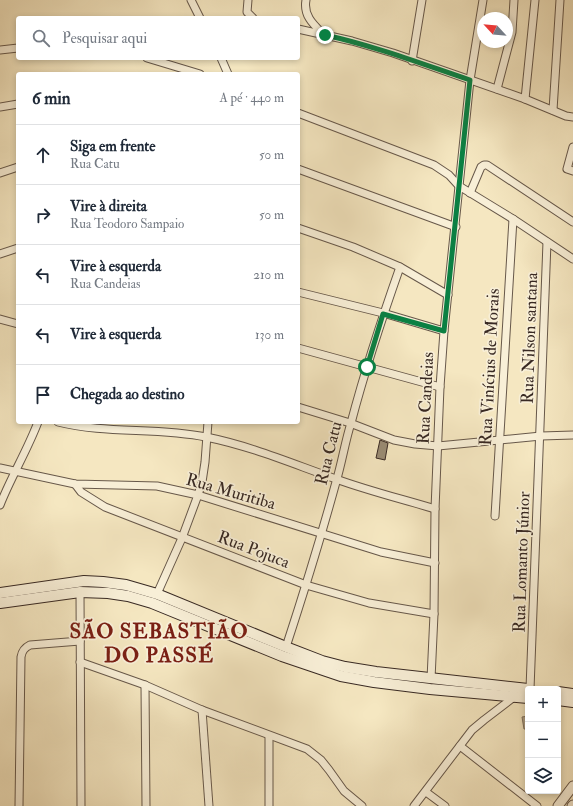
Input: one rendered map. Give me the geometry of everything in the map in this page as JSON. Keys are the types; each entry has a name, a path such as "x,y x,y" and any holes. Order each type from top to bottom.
{"main road":[{"path":"0,593 84,581 126,585 157,594 286,647 345,668 525,689"},
{"path":"0,603 80,592 108,593 128,596 152,603 282,656 341,676 381,683 525,698"},
{"path":"561,692 573,694"},
{"path":"561,700 573,702"}],"street":[{"path":"190,0 199,16"},
{"path":"248,0 247,12 251,16"},
{"path":"306,0 305,6 307,15 311,22 325,35"},
{"path":"412,61 422,0"},
{"name":"Rua Candeias","path":"431,679 434,614 435,509 444,331 456,227 470,80 483,0"},
{"path":"497,89 512,32 514,0"},
{"path":"525,99 535,0"},
{"path":"553,110 560,0"},
{"path":"300,29 393,53 412,61 525,99 566,116 573,117"},
{"path":"0,50 16,48"},
{"path":"154,60 193,72"},
{"path":"222,60 227,72"},
{"path":"0,107 16,104"},
{"path":"300,114 434,165 449,175 459,186 572,256"},
{"path":"573,149 567,169 573,171"},
{"path":"470,192 482,167 487,165 573,222"},
{"path":"0,173 16,168"},
{"path":"300,170 456,227"},
{"name":"Rua Vinícius de Morais","path":"495,516 513,219"},
{"path":"300,229 353,247 400,267 448,295"},
{"name":"Rua Nilson santana","path":"541,436 548,242"},
{"path":"0,254 16,249"},
{"name":"Rua Catu","path":"286,647 322,533 337,480 350,423 383,314 400,267"},
{"path":"300,293 444,331"},
{"path":"0,319 16,323"},
{"path":"300,349 440,387"},
{"path":"300,408 350,423 394,440 415,444 438,446 541,436 573,436"},
{"path":"0,505 37,424"},
{"path":"66,424 128,430 186,433 207,437 288,461 337,480 435,509"},
{"path":"157,594 182,538 202,482 208,424"},
{"name":"Rua Lomanto Júnior","path":"529,686 541,436"},
{"name":"Rua Muritiba","path":"0,468 75,484 157,486 198,495 381,552 435,563"},
{"name":"Rua Pojuca","path":"75,484 81,492 104,507 306,585 369,604 434,614"},
{"path":"80,592 81,806"},
{"path":"19,806 22,652 25,647 30,645 80,641"},
{"path":"80,662 145,684 202,710 307,749 321,760 330,770 344,791 362,806"},
{"path":"145,684 146,806"},
{"path":"414,806 472,730 514,697"},
{"path":"202,710 210,806"},
{"path":"269,736 269,806"},
{"path":"460,746 537,806"},
{"path":"558,806 573,786"},
{"path":"426,792 445,806"}],"shaded area":[{"path":"525,716 525,729 524,729 522,717"}],"building":[{"path":"380,440 388,443 385,460 376,458"}],"district":[{"name":"SÃO SEBASTIÃO DO PASSÉ","path":"159,643"}],"route":[{"path":"325,35 393,53 412,61 470,80 456,227 444,331 383,314 367,367"}]}
